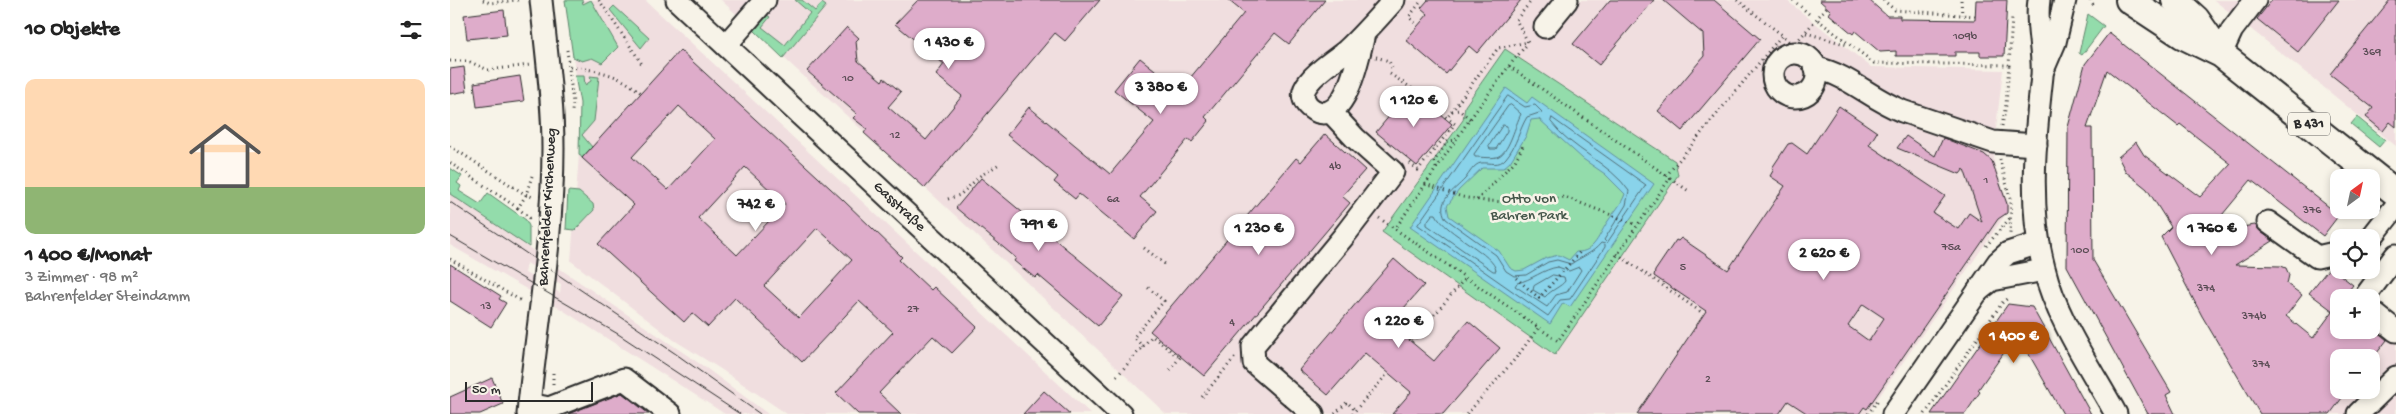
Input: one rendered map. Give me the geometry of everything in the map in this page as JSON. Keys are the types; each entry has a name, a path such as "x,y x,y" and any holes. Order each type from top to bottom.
{"main road":[{"name":"B 431","path":"2130,0 2170,28 2221,54 2396,193"},
{"name":"B 431","path":"2175,0 2196,19 2221,54"}],"street":[{"name":"Bahrenfelder Kirchenweg","path":"528,409 542,312 551,200 552,118 541,0"},
{"name":"Gasstraße","path":"677,0 1121,414"},
{"path":"726,45 765,0"},
{"path":"1364,34 1355,71 1340,103 1330,112 1324,113 1311,108 1304,99 1305,87 1315,75 1364,34 1394,0"},
{"path":"1545,27 1567,0"},
{"path":"2042,73 2055,42 2066,0"},
{"path":"2221,54 2232,30 2255,0"},
{"path":"2038,3 2042,73 2036,145 2036,207 2039,243 2044,270 2061,314 2116,414"},
{"path":"1799,44 1816,68 1817,80 1811,90 1801,97 1789,97 1779,91 1773,81 1772,70 1778,59 1799,44"},
{"path":"1816,68 1844,77 1888,106 1902,111 1992,142 2036,145"},
{"path":"1313,414 1254,363 1252,346 1344,236 1393,172 1354,138 1330,112"},
{"path":"2378,229 2396,206"},
{"path":"2268,222 2317,257 2330,254"},
{"path":"1893,414 1988,273 2008,253 2039,243"},
{"path":"2371,289 2396,255"},
{"path":"1976,293 1992,280 2044,270"},
{"path":"2380,318 2396,331"},
{"path":"2358,414 2396,377"},
{"path":"528,409 549,408 624,380 670,414"}],"path":[{"path":"483,0 490,3 518,0"},
{"path":"599,0 642,64"},
{"path":"1415,23 1409,17 1422,0"},
{"path":"1528,42 1516,20 1532,0"},
{"path":"1793,0 1810,14"},
{"path":"1883,0 1895,10 1975,16"},
{"path":"1961,0 1962,15"},
{"path":"2090,0 2095,8"},
{"path":"1739,1 1746,4 1782,35 1799,44 1852,46"},
{"path":"1799,44 1827,8"},
{"path":"2000,134 2006,105 2012,18"},
{"path":"1818,20 1874,63 2009,65"},
{"path":"1545,27 1528,42 1509,66 1395,229 1558,341 1670,178"},
{"path":"1666,176 1782,35"},
{"path":"1447,118 1498,48 1528,42"},
{"path":"450,62 468,61 488,70 527,66"},
{"path":"1509,66 1690,192"},
{"path":"570,68 605,72 627,81 641,93"},
{"path":"1390,74 1410,87 1455,124 1418,170 1405,160"},
{"path":"1452,111 1459,110 1470,120"},
{"path":"1436,169 1435,160 1441,151 1448,141 1456,140"},
{"path":"450,146 526,195 551,200"},
{"path":"1477,200 1515,161 1523,146"},
{"path":"1437,148 1441,151"},
{"path":"2000,152 2000,164 2011,202 2010,239"},
{"path":"450,163 518,208"},
{"path":"948,199 960,195 980,176 1001,163"},
{"path":"1425,184 1462,197 1477,200 1512,202 1565,197 1637,225"},
{"path":"1144,248 1165,264"},
{"path":"1516,278 1539,298 1580,252"},
{"path":"1617,254 1701,312"},
{"path":"450,259 524,302"},
{"path":"1412,342 1466,277"},
{"path":"1143,347 1134,337 1164,301 1146,286"},
{"path":"1925,414 2002,303 2009,297 2015,296"},
{"path":"1467,414 1516,358 1539,327"},
{"path":"1117,376 1152,336 1180,357 1170,370"},
{"path":"1202,397 1238,355 1252,346"},
{"path":"1352,414 1388,373"},
{"path":"1335,414 1346,402 1355,410"}],"shaded area":[{"path":"565,0 645,0 1091,414 787,414 674,340 571,261 579,154 580,103"},
{"path":"721,0 1786,0 1871,67 2003,70 1995,136 1994,163 2010,208 1867,414 1166,414 972,231"},
{"path":"2214,0 2396,0 2396,146 2295,64"},
{"path":"450,194 706,368 768,414 725,414 561,309 450,245","holes":["527,263 561,284 560,293 525,273"]},
{"path":"2396,327 2396,414 2330,414 2341,399 2380,399 2379,349"}],"green space":[{"path":"565,0 582,0 583,4 591,0 618,47 602,63 592,58 582,61 573,57"},
{"path":"795,0 802,0 815,11 822,3 826,6 783,58 754,30 767,15 770,17 762,27 785,45 810,13"},
{"path":"614,6 649,38 641,48 610,10"},
{"path":"2088,14 2104,26 2082,55 2079,53"},
{"name":"Otto von Bahren Park","path":"1505,49 1675,161 1678,175 1555,355 1382,232 1463,120 1465,106"},
{"path":"575,76 584,76 585,85 591,81 590,76 599,77 594,121 582,135 592,147 582,158 579,154 580,103"},
{"path":"2357,117 2385,140 2379,147 2351,124"},
{"path":"450,168 462,176 457,183 461,186 459,191 480,204 488,193 526,220 529,226 529,247 450,194"},
{"path":"568,191 579,192 593,204 594,210 575,230 566,229"}],"water":[{"path":"1506,88 1527,103 1532,97 1654,184 1570,307 1563,303 1550,324 1410,227","holes":["1539,119 1583,159 1605,174 1625,194 1596,242 1588,249 1576,252 1569,260 1559,255 1546,258 1524,270 1516,271 1510,268 1499,251 1449,216 1447,206 1459,190 1482,168 1503,168 1510,162 1526,136 1531,120"]}],"building":[{"path":"918,0 1100,0 1065,41 1055,33 925,188 864,133 867,129 853,118 857,114 807,71 847,27 859,38 856,41 858,61 882,81 884,78 901,92 888,107 926,140 962,96 936,75 944,64 895,24"},
{"path":"1228,0 1325,0 1289,44 1275,33 1205,117 1209,121 1192,142 1188,139 1140,197 1157,211 1134,239 1079,194 1075,199 1054,182 1058,177 1007,135 1029,107 1110,174 1154,122 1114,90 1140,58 1180,90 1244,13"},
{"path":"1428,0 1521,0 1477,53 1469,46 1446,74 1406,40 1428,14 1421,8"},
{"path":"1610,0 1654,0 1599,65 1573,44"},
{"path":"1663,0 1714,0 1760,39 1682,131 1658,111 1704,56 1703,34"},
{"path":"1819,0 1869,0 1887,16 1900,16 1900,19 1975,20 1976,0 2007,0 2004,56 1980,56 1980,52 1955,52 1955,56 1896,56 1896,51 1880,52 1855,31 1853,34 1829,14 1831,11"},
{"path":"2272,0 2339,0 2298,52 2257,19"},
{"path":"2390,0 2396,0 2396,127 2390,122 2383,131 2366,117 2373,108 2330,74"},
{"path":"504,10 507,35 467,39 464,15"},
{"path":"2109,33 2330,208 2330,219 2336,219 2323,236 2251,180 2208,232 2255,225 2273,241 2235,265 2281,266 2286,268 2289,275 2287,284 2302,295 2286,316 2313,338 2330,315 2330,339 2380,339 2380,334 2387,340 2380,349 2330,349 2330,399 2341,399 2330,414 2260,414 2202,316 2161,237 2171,227 2147,189 2126,172 2118,157 2136,142 2144,155 2200,197 2231,164 2180,124 2178,126 2107,70 2087,128 2092,128 2093,260 2171,392 2166,395 2175,414 2148,414 2067,266 2068,127 2085,64"},
{"path":"680,50 843,200 902,257 899,260 931,290 934,287 977,327 952,353 933,336 879,393 901,414 858,414 836,393 893,332 859,301 802,362 735,298 708,327 692,313 684,322 598,244 634,205 582,158","holes":["679,106 715,139 668,190 632,157","745,167 785,204 737,255 698,218","817,228 852,260 799,318 764,286"]},
{"path":"464,67 467,91 450,94 450,69"},
{"path":"520,76 524,101 477,107 474,83"},
{"path":"1411,90 1452,124 1417,166 1376,132"},
{"path":"1839,106 1877,132 1869,145 1945,196 1933,213 1958,229 1969,213 1982,222 1964,169 1960,174 1897,148 1906,136 1935,156 1943,138 1984,154 1992,161 2007,204 2007,213 1998,219 1867,409 1864,407 1859,414 1808,414 1788,401 1779,414 1637,414 1706,311 1654,276 1655,271 1676,240 1678,241 1681,238 1728,270 1785,186 1770,176 1774,169 1772,168 1788,144 1792,143 1807,154","holes":["1863,304 1884,318 1869,341 1848,326"]},
{"path":"1325,134 1365,170 1342,196 1350,203 1204,376 1150,331 1296,158 1301,162"},
{"path":"981,178 1123,296 1098,326 1038,275 1035,278 1014,261 1016,258 956,208"},
{"path":"1394,259 1424,285 1390,324 1434,361 1468,321 1500,348 1443,414 1392,414 1411,392 1365,353 1328,395 1299,370"},
{"path":"450,264 501,296 499,299 506,303 491,327 450,301"},
{"path":"2330,267 2330,279 2345,279 2353,285 2350,289 2330,289 2330,309 2309,293"},
{"path":"2008,304 2032,307 2091,414 2063,414 2019,337 2003,354 1978,390 1980,392 1965,414 1931,414"},
{"path":"492,378 503,404 480,414 450,414 450,397"},
{"path":"1044,391 1070,414 1023,414"},
{"path":"622,393 649,414 568,414"}],"tram line":[{"path":"450,202 676,354 760,414"},
{"path":"450,236 618,334 740,414"}]}
